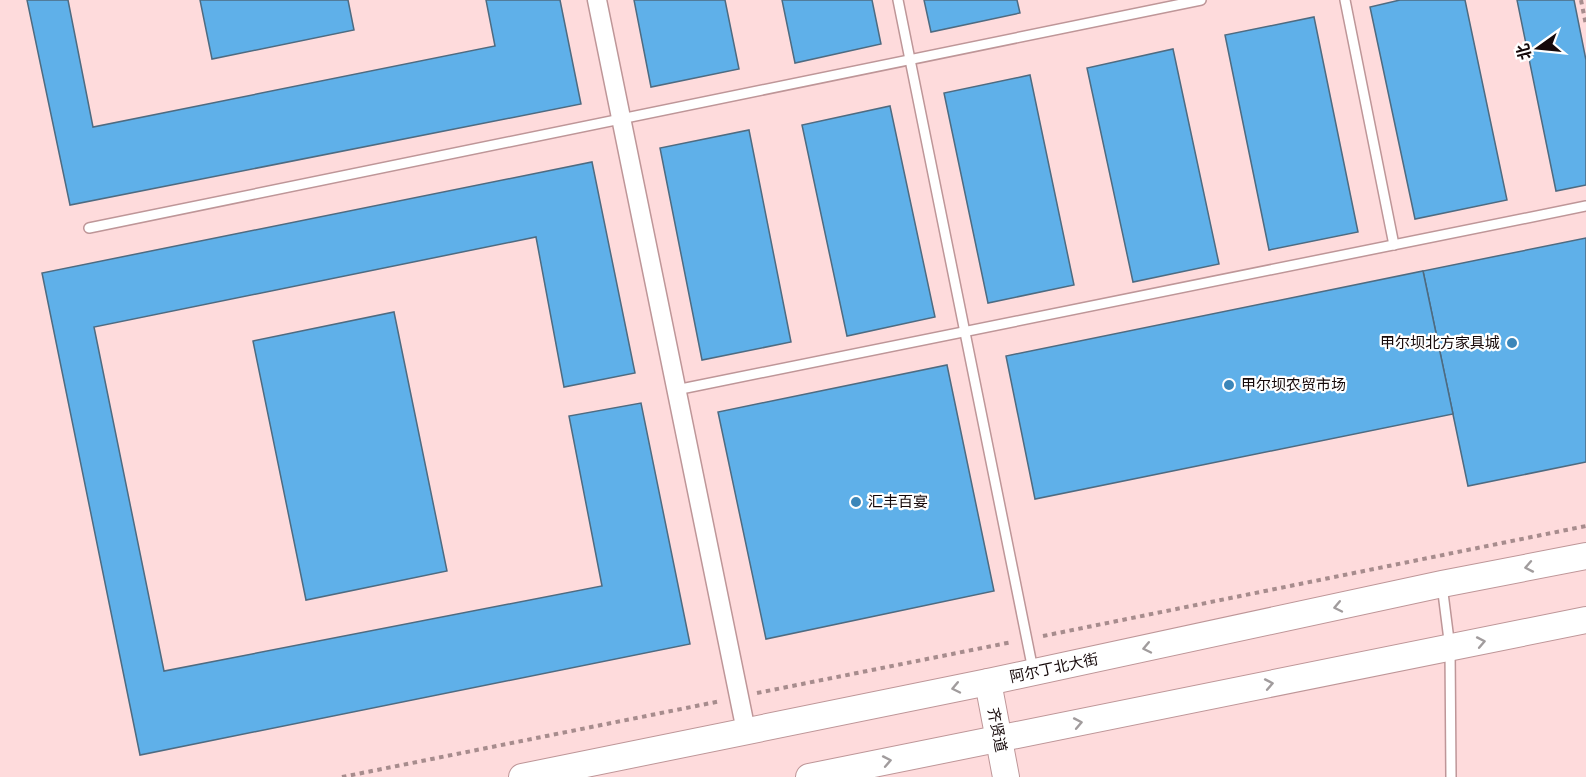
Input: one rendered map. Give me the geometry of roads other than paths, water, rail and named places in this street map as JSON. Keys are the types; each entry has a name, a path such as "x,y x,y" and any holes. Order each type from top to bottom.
{"main road":[{"name":"阿尔丁北大街","path":"522,777 988,682 1442,584 1586,556"},
{"path":"809,777 1586,620"},
{"name":"齐贤道","path":"988,682 1006,777"}],"street":[{"path":"597,0 746,731"}],"lane":[{"path":"898,0 1034,672"},
{"path":"89,228 1201,0"},
{"path":"1345,0 1394,245"},
{"path":"676,390 1586,206"},
{"path":"1442,584 1450,648 1452,777"}],"place":[{"name":"甲尔坝北方家具城","path":"1512,343"},
{"name":"甲尔坝农贸市场","path":"1229,385"},
{"name":"汇丰百宴","path":"856,502"}]}
